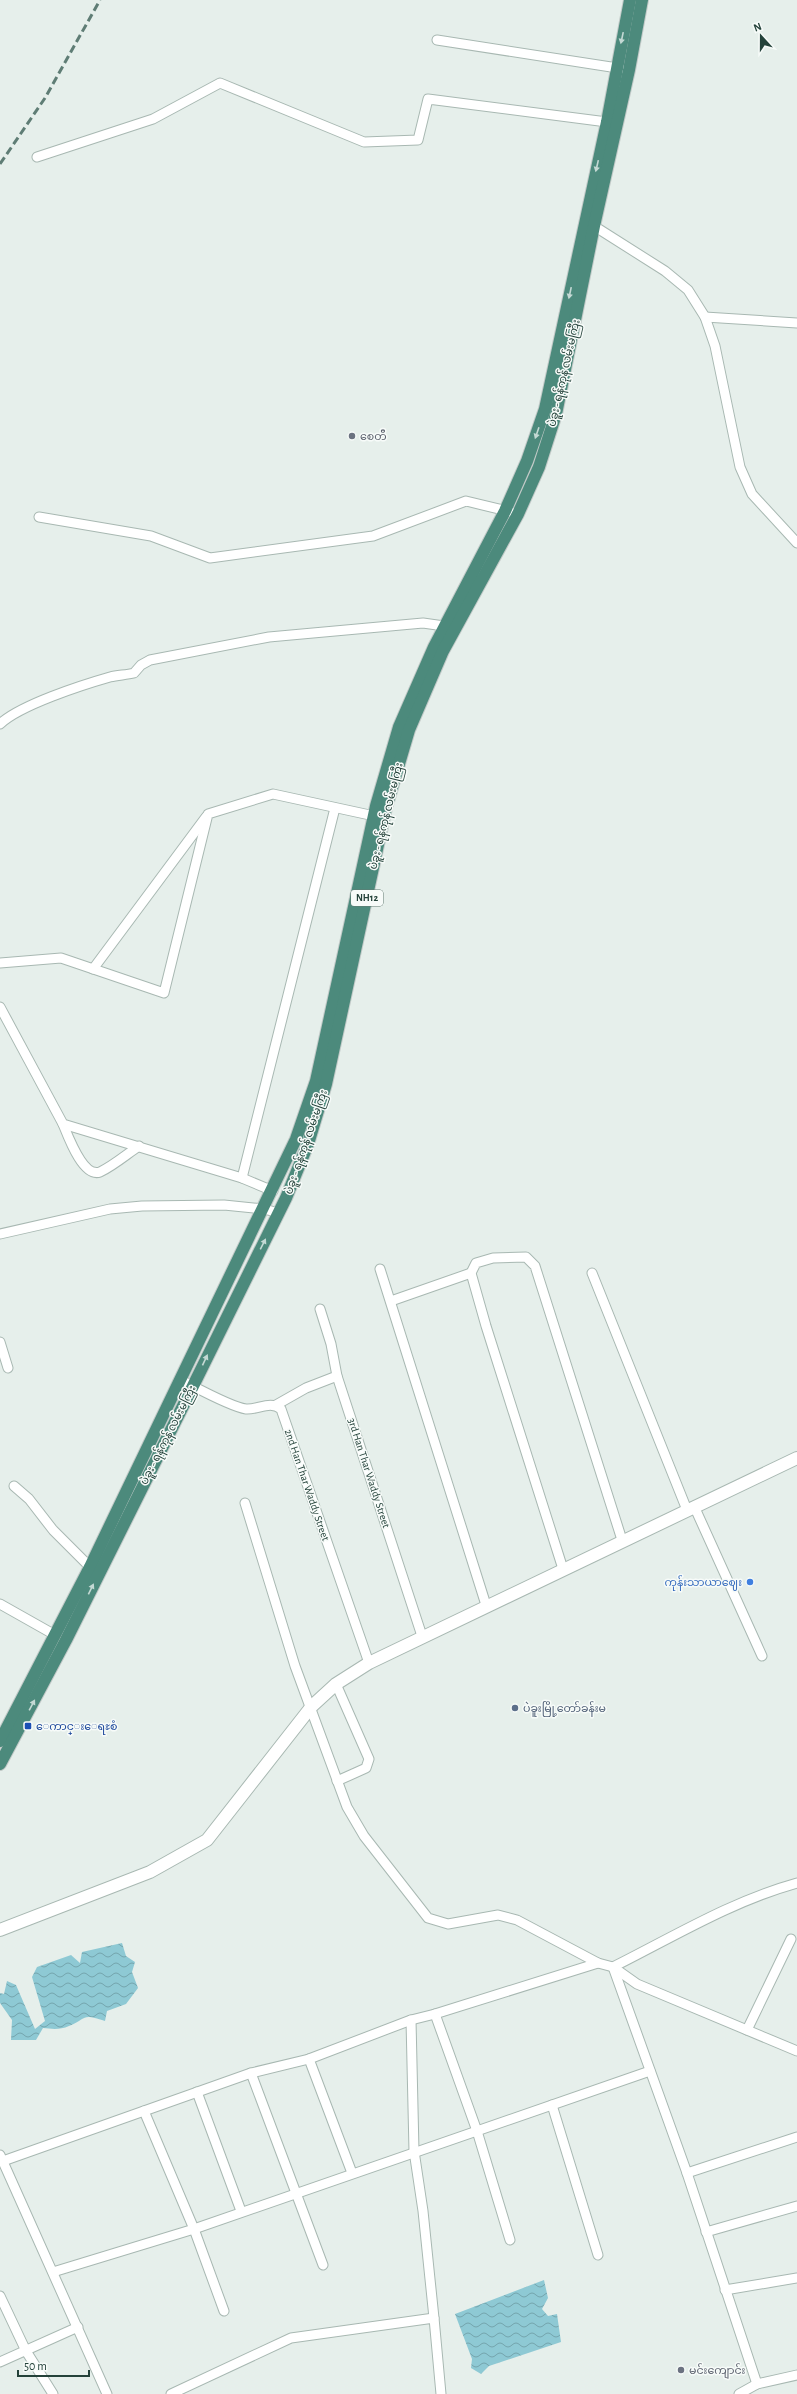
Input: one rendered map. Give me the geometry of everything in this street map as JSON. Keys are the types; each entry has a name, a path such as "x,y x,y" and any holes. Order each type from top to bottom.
{"highway":[{"name":"ပဲခူး - ရန်ကုန် လမ်းမကြီး","path":"0,1764 66,1640 193,1386 278,1213 308,1144 326,1084 379,817 409,730 443,651 518,514 539,467 556,414 616,68 630,0"},
{"name":"ပဲခူး - ရန်ကုန် လမ်းမကြီး","path":"0,1741 90,1567 273,1191 296,1139 316,1081 379,817 399,726 444,626 505,510 527,461 545,409 589,225 629,70 642,0"}],"street":[{"path":"437,40 629,70"},
{"path":"38,157 153,119 220,83 364,142 418,140 428,99 607,122"},
{"path":"589,225 665,271 688,290 705,317 715,346 740,467 752,494 797,543"},
{"path":"705,317 797,323"},
{"path":"39,517 151,536 210,558 374,536 466,501 518,514"},
{"path":"0,724 9,715 34,704 112,676 134,673 141,664 150,660 293,633 424,623 444,626"},
{"path":"93,969 208,814 273,794 379,817"},
{"path":"242,1178 335,808"},
{"path":"0,963 61,958 164,993 208,814"},
{"path":"0,1007 84,1166 90,1172 99,1172 139,1146"},
{"path":"62,1124 242,1178 273,1191"},
{"path":"0,1234 110,1209 224,1205 264,1209 278,1213"},
{"path":"563,1569 486,1326 471,1273 476,1263 493,1258 526,1257 535,1266 622,1540"},
{"path":"380,1269 486,1605"},
{"path":"390,1301 471,1273"},
{"path":"592,1273 691,1508 762,1656"},
{"name":"3rd Han Thar Waddy Street","path":"320,1309 331,1344 337,1376 422,1636"},
{"path":"0,1342 8,1368"},
{"path":"181,1380 243,1408 276,1405 306,1388 337,1376"},
{"name":"2nd Han Thar Waddy Street","path":"276,1405 281,1409 369,1663"},
{"path":"0,1930 150,1872 207,1840 312,1706 336,1684 369,1663 486,1605 797,1458"},
{"path":"14,1486 29,1499 53,1530 90,1567"},
{"path":"245,1503 295,1666 312,1706 347,1807 364,1836 428,1918 448,1924 498,1915 517,1920 598,1962 613,1967 637,1984 797,2051"},
{"path":"0,1604 55,1635"},
{"path":"336,1684 369,1759 366,1768 337,1781"},
{"path":"613,1967 743,1902 770,1890 797,1883"},
{"path":"747,2030 791,1939"},
{"path":"107,2394 2,2158 144,2111 251,2073 309,2059 411,2020 435,2014 598,1962"},
{"path":"613,1967 687,2173 757,2384"},
{"path":"435,2014 477,2131 510,2240"},
{"path":"411,2020 414,2151 423,2212 441,2394"},
{"path":"309,2059 352,2173"},
{"path":"53,2272 194,2229 241,2211 414,2151 477,2131 650,2070"},
{"path":"251,2073 323,2265"},
{"path":"197,2092 241,2211"},
{"path":"552,2104 598,2255"},
{"path":"144,2111 194,2229 224,2311"},
{"path":"687,2173 797,2137"},
{"path":"706,2232 797,2206"},
{"path":"725,2290 797,2278"},
{"path":"0,2296 26,2350 53,2394"},
{"path":"170,2394 292,2338 434,2318"},
{"path":"0,2362 78,2327"},
{"path":"739,2394 757,2384 797,2375"}],"water":[{"path":"122,1943 126,1956 135,1962 132,1972 138,1988 126,2004 107,2011 105,2021 88,2017 62,2028 43,2028 36,2040 11,2040 12,2020 0,2003 0,1993 4,1994 7,1981 16,1985 35,2029 45,2021 32,1977 37,1967 71,1955 80,1963 82,1952"},
{"path":"544,2280 548,2298 542,2309 548,2316 557,2314 561,2342 489,2366 481,2374 471,2368 472,2359 455,2314"}],"railway":[{"path":"0,164 45,98 100,0"}],"place":[{"name":"စေတီ","path":"352,436"},
{"name":"ကုန်းသာယာဈေး","path":"750,1582"},
{"name":"ပဲခူးမြို့တော်ခန်းမ","path":"515,1708"},
{"name":"ေကာင္းေရႊစံ","path":"28,1726"},
{"name":"မင်းကျောင်း","path":"681,2370"}]}
